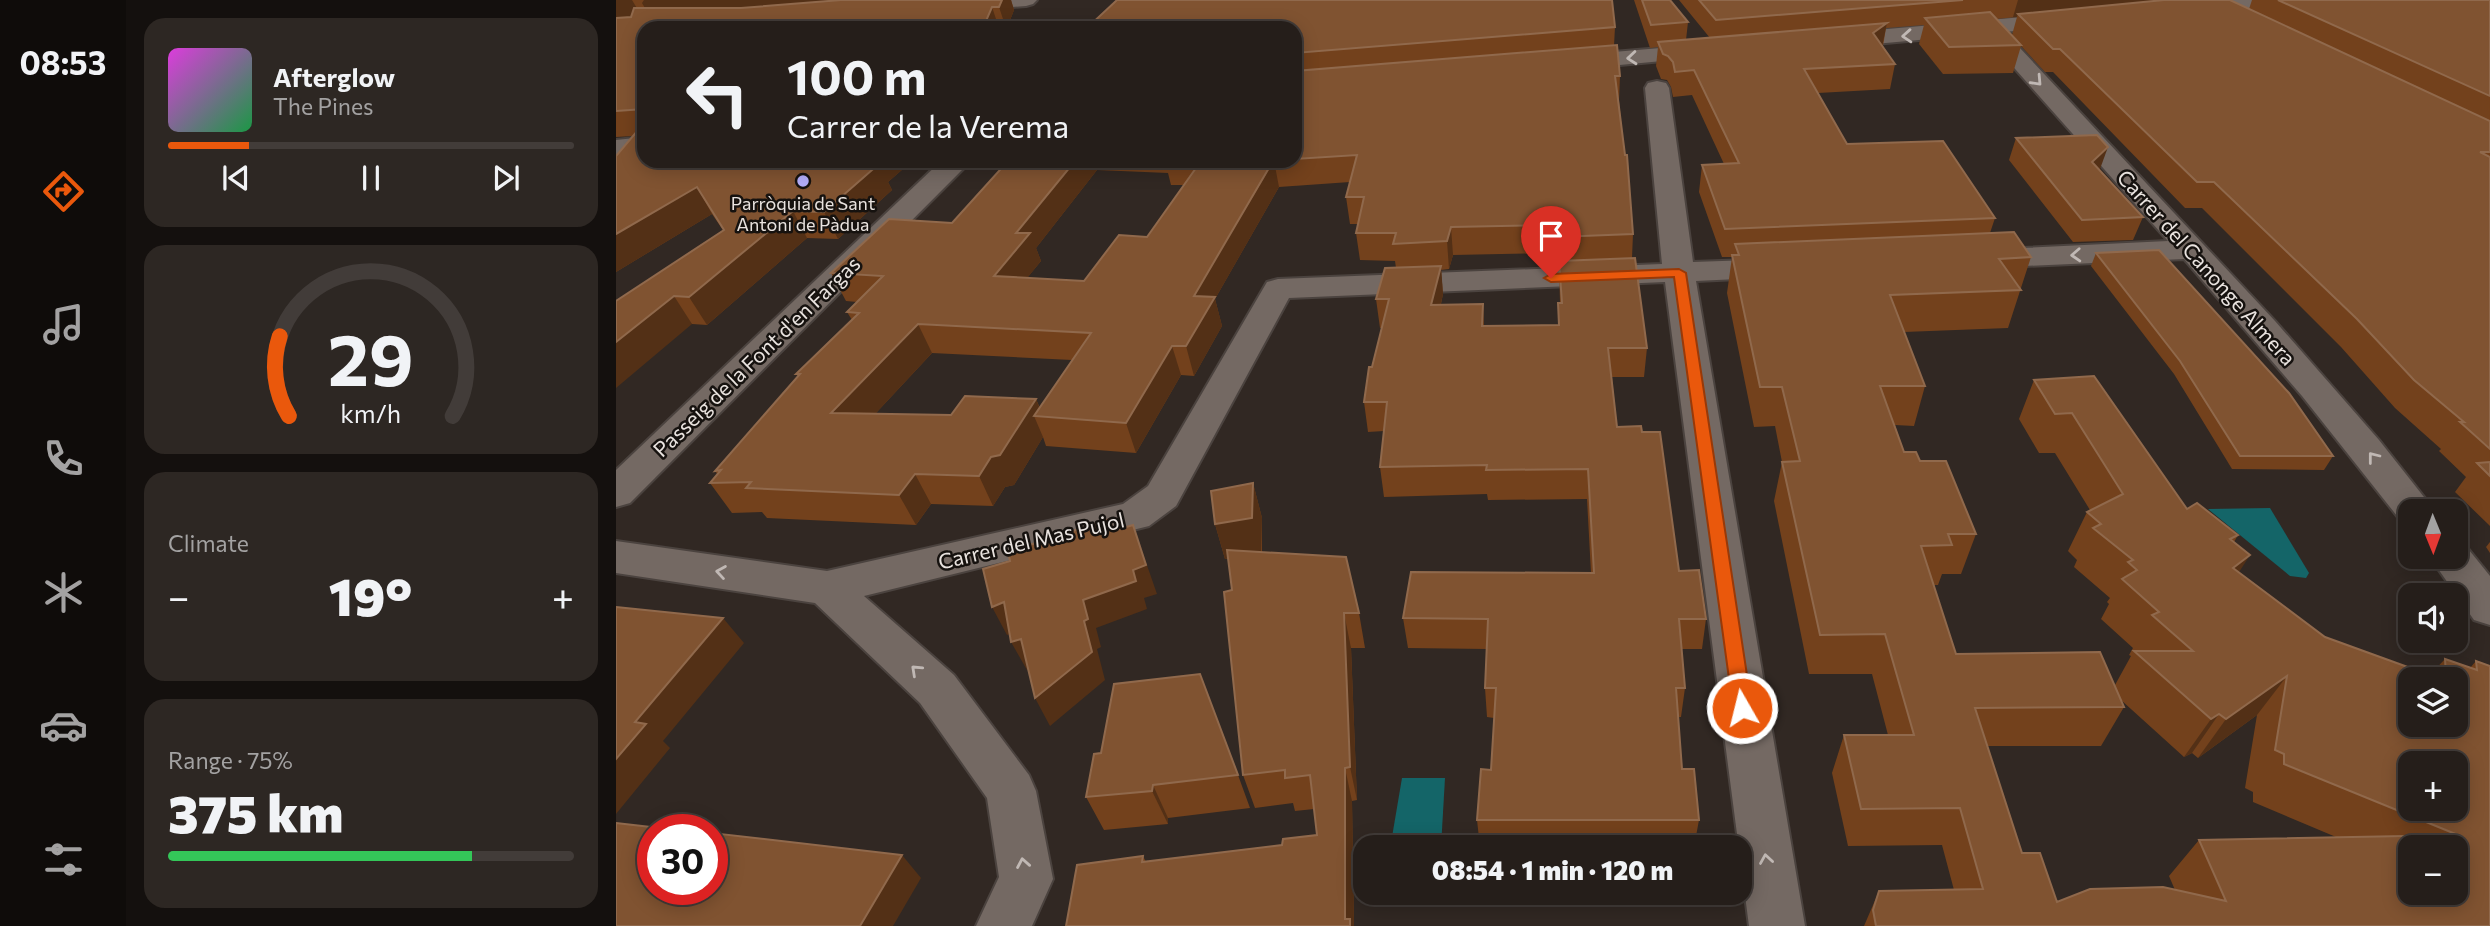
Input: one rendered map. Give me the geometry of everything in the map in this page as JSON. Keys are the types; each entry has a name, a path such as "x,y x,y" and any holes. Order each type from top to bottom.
{"street":[{"path":"933,7 1026,0"},
{"path":"2161,12 2209,4 2268,0"},
{"path":"2209,4 2258,28"},
{"path":"1805,43 1993,29 2085,18"},
{"name":"Carrer del Canonge Almera","path":"1993,29 1996,37 2193,249 2342,418 2406,499"},
{"path":"1545,65 1716,50 1689,30"},
{"path":"1657,89 1679,273 1777,926"},
{"path":"616,148 637,146"},
{"name":"Passeig de la Font d'en Fargas","path":"616,493 950,168"},
{"path":"1949,261 2193,249"},
{"path":"1679,273 1811,267"},
{"name":"Carrer del Mas Pujol","path":"827,588 1135,516 1162,496 1278,289 1679,273"},
{"path":"616,556 827,588 937,690 1011,791 1026,879 1004,926"},
{"path":"2460,569 2490,608"}],"water":[{"path":"2270,508 2309,573 2306,578 2290,576 2208,509"},
{"path":"1402,778 1445,778 1442,835 1392,835"}],"building":[{"path":"841,0 1002,0 999,7 992,7 986,21 637,21 637,110 616,111 616,18 631,17 634,8 741,8"},
{"path":"1117,0 1612,0 1615,27 1302,52 1302,21 1094,21"},
{"path":"1642,0 1670,0 1688,22 1651,25"},
{"path":"1699,0 1963,0 1716,20"},
{"path":"2164,0 2230,0 2490,121 2490,152 2480,152 2490,157 2490,449 2460,422 2464,422 2414,380 2357,319 2214,182 2197,182 2060,49 2053,49 2018,14"},
{"path":"2278,0 2490,0 2490,96"},
{"path":"1990,12 2021,45 1949,47 1925,18"},
{"path":"1887,23 1873,33 1895,64 1804,69 1847,144 1943,141 1995,218 1725,229 1702,165 1739,163 1694,70 1675,72 1673,62 1663,54 1658,42"},
{"path":"1617,45 1620,76 1615,76 1627,155 1633,234 1557,237 1557,225 1451,227 1447,241 1393,244 1396,233 1356,233 1364,197 1346,197 1357,155 1302,159 1302,70"},
{"path":"637,131 637,168 874,168 824,212 793,211 689,297 674,296 616,342 616,301 724,230 697,187 616,234 616,156"},
{"path":"2097,135 2108,147 2092,162 2143,217 2082,220 2016,138"},
{"path":"1002,168 1069,168 1016,233 1030,233 994,276 1084,281 1119,235 1147,237 1196,168 1269,168 1194,296 1215,297 1186,346 1172,346 1126,423 1034,416 1091,333 918,324 831,413 951,415 965,396 1036,399 1000,455 991,457 979,476 915,474 899,495 746,488 751,482 710,483 721,470 715,471 800,374 796,374 859,313 847,312 883,276 831,273 889,219 952,223"},
{"path":"2014,232 2031,257 1999,259 2021,290 1890,295 1925,386 1880,386 1904,452 1916,452 1920,461 1946,461 1976,534 1948,534 1952,545 1921,546 1956,654 2100,652 2124,707 1975,708 2022,853 2040,853 2057,902 2090,889 2163,887 2226,901 2199,840 2398,836 2398,905 2468,905 2468,835 2458,835 2424,821 2468,821 2468,751 2398,751 2398,811 2284,764 2284,754 2275,750 2287,676 2226,719 2219,714 2211,719 2134,651 2193,651 2152,615 2159,612 2122,579 2137,570 2128,562 2133,560 2093,528 2101,524 2087,512 2123,494 2072,413 2055,414 2034,380 2094,376 2187,509 2197,503 2238,535 2230,539 2250,555 2233,568 2325,637 2408,667 2398,667 2398,737 2468,737 2468,667 2445,667 2445,659 2477,670 2476,661 2490,666 2490,926 1876,926 1873,910 1879,891 1983,889 1960,808 1861,809 1844,735 1914,735 1885,634 1820,635 1782,462 1800,461 1782,387 1760,387 1732,255 1739,255 1735,244"},
{"path":"2159,250 2289,393 2333,456 2240,456 2180,361 2096,253"},
{"path":"1635,258 1647,348 1608,348 1617,427 1641,426 1642,432 1660,432 1679,571 1699,570 1706,619 1679,619 1685,688 1676,688 1682,769 1694,769 1699,820 1477,820 1481,769 1491,770 1496,688 1485,688 1488,619 1403,618 1411,572 1594,573 1588,469 1486,470 1487,465 1380,467 1387,402 1364,402 1369,367 1372,367 1389,299 1376,299 1385,268 1441,266 1431,305 1483,304 1482,326 1559,325 1558,303 1562,303 1559,261"},
{"path":"2490,462 2490,476 2477,463"},
{"path":"1253,483 1252,518 1215,524 1211,491"},
{"path":"1110,519 1113,531 1133,525 1146,565 1133,570 1136,581 1083,600 1088,619 1084,621 1092,652 1035,698 1021,639 1011,642 1004,602 992,607 983,569 1010,561 1008,552"},
{"path":"1227,550 1346,557 1359,613 1344,613 1350,767 1345,768 1345,919 1350,919 1350,926 1066,926 1077,865 1143,856 1142,862 1282,845 1283,839 1317,835 1310,775 1285,778 1285,770 1243,775 1224,592 1232,590"},
{"path":"616,607 723,618 635,722 646,724 616,759"},
{"path":"1200,674 1238,775 1153,785 1152,791 1086,797 1094,754 1101,753 1114,684"},
{"path":"616,823 637,825 637,905 728,905 728,835 902,855 860,926 616,926"}],"place":[{"name":"Parròquia de Sant Antoni de Pàdua","path":"803,181"}],"route":[{"path":"1551,278 1679,273 1742,708"}]}
